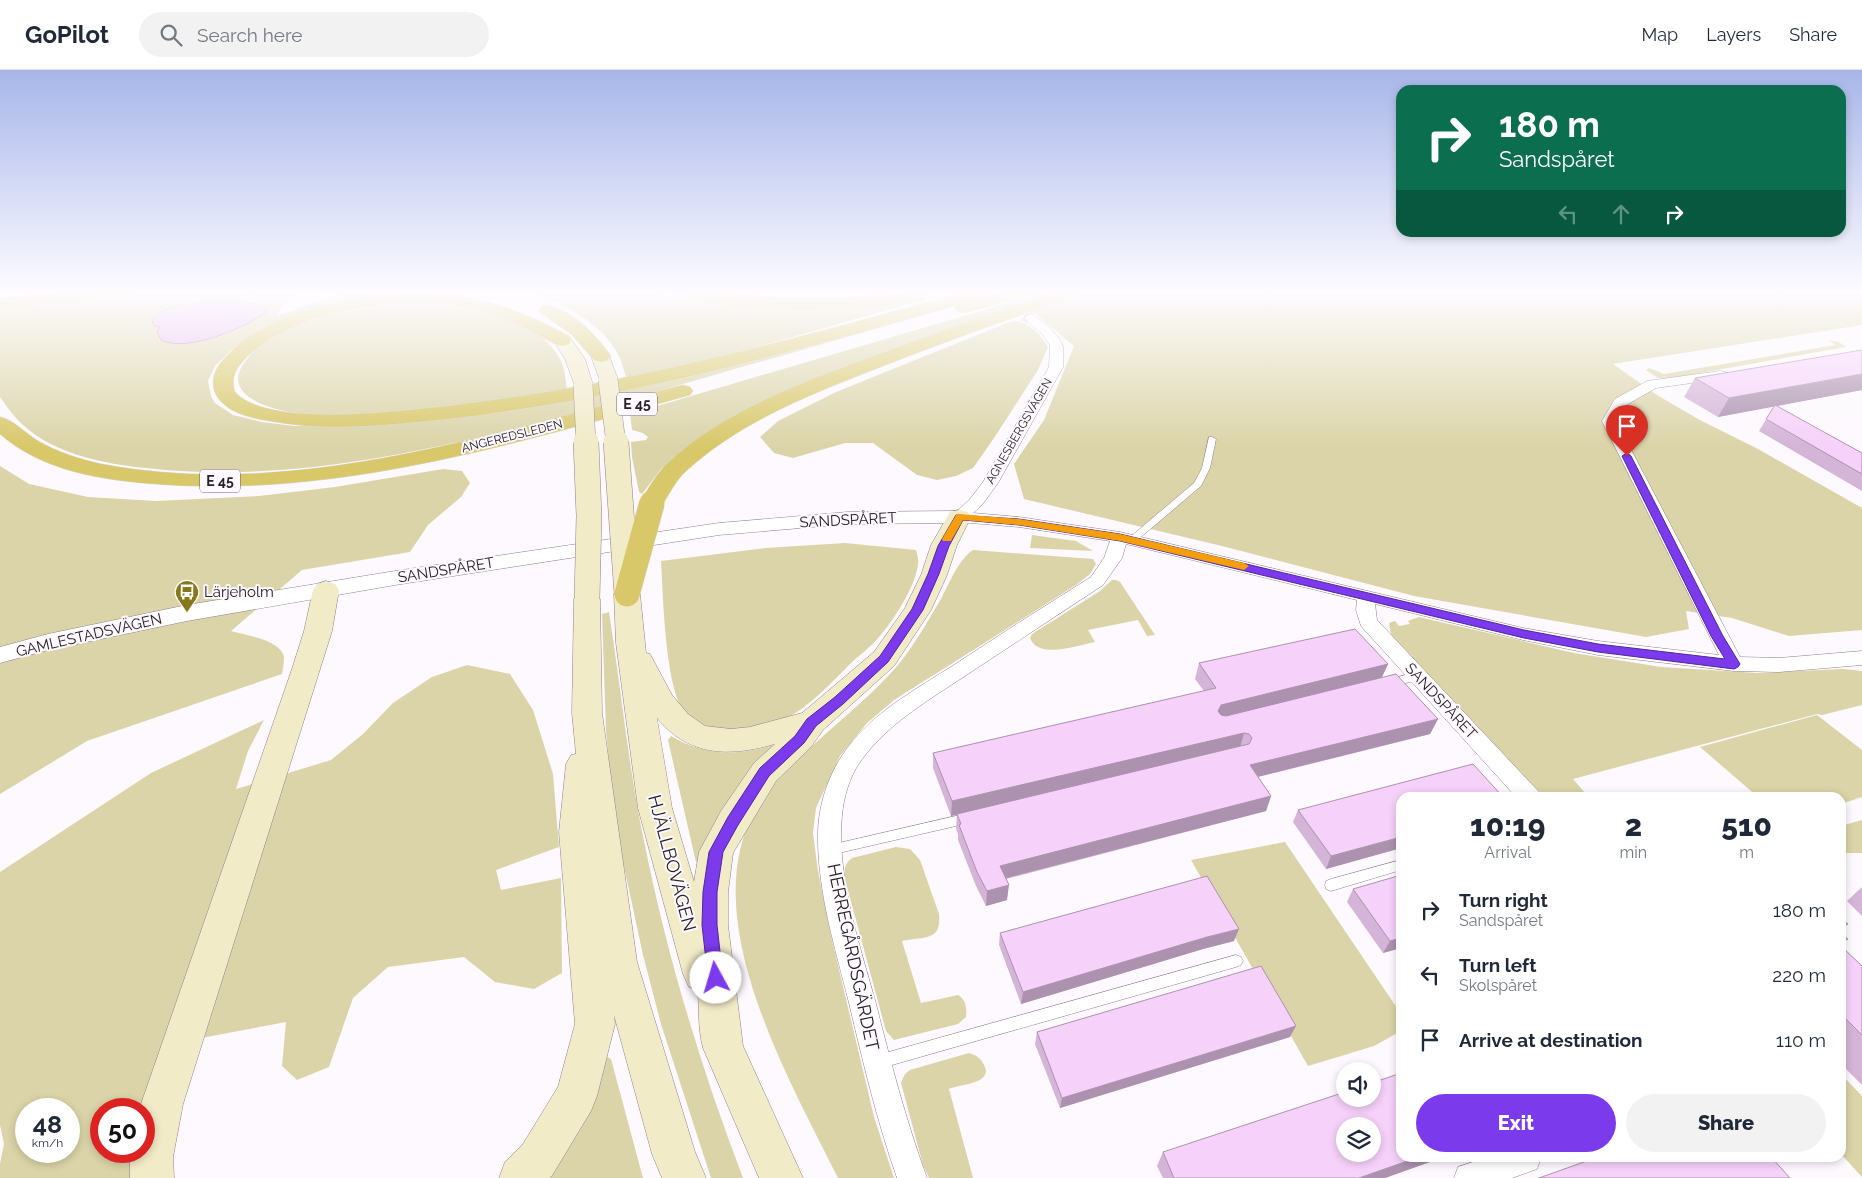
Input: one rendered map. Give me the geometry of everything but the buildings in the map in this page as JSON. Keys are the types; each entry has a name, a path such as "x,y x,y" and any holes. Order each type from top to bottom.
{"highway":[{"path":"251,344 234,359 225,372 223,383 227,395 244,408 276,417 332,421 495,408 632,385 801,344"},
{"path":"592,344 601,356"},
{"name":"ANGEREDSLEDEN","path":"0,423 23,442 56,459 81,467 112,473 166,479 234,481 312,476 349,471 451,451 645,402 845,344"},
{"path":"627,594 652,503 659,489 676,467 734,425 776,404 923,344"}],"main road":[{"path":"522,1178 538,1159 576,1096 595,1024 576,832 587,713 589,516 583,385 575,359 565,344"},
{"name":"HJÄLLBOVÄGEN","path":"601,356 608,380 616,441 630,643 655,808 723,1048 781,1178"},
{"path":"723,1048 710,925 710,892 716,852 733,821 765,772 800,739 812,722 884,659 917,610 934,574 944,546 959,517"},
{"path":"152,1178 151,1157 162,1104 318,630 326,590"},
{"path":"630,643 661,703 687,730 723,743 754,738 812,722"},
{"path":"587,713 618,962 674,1154 684,1178"}],"street":[{"name":"AGNESBERGSVÄGEN","path":"959,517 976,502 990,483 1056,367 1056,344"},
{"path":"1732,373 1652,384 1620,402 1609,421 1717,636 1734,664"},
{"name":"SANDSPÅRET","path":"326,590 719,529 848,518 959,517 1019,522 1126,539 1524,634 1580,645 1734,664 1779,665 1862,658"},
{"name":"HERREGÅRDSGÄRDET","path":"912,1178 876,1062 843,928 835,887 830,850 830,825 839,780 850,760 880,724 1097,581 1126,539"},
{"name":"GAMLESTADSVÄGEN","path":"0,655 48,642 186,613 326,590"},
{"name":"SANDSPÅRET","path":"1366,597 1365,610 1368,622 1525,792"},
{"path":"1469,1178 1515,1162"}],"lane":[{"path":"1126,539 1198,484 1206,468 1212,439"},
{"path":"1381,686 1418,676"},
{"path":"830,850 985,815"},
{"path":"1330,885 1396,866"},
{"path":"876,1062 1236,961"}],"shaded area":[{"path":"0,344 241,344 215,366 208,381 211,396 215,403 233,415 262,422 294,426 365,425 504,412 570,401 690,376 807,344 825,344 628,399 485,436 359,461 317,467 274,470 232,472 146,468 114,464 81,456 36,435 17,419 0,397"},
{"path":"264,344 549,344 561,361 567,391 437,407 362,414 314,415 267,406 244,393 239,384 238,375 252,353"},
{"path":"611,344 769,344 701,363 627,380 618,354"},
{"path":"869,344 924,344 687,447 661,469 642,494 639,492 631,442 646,440 648,437 643,433 632,430 630,414"},
{"path":"956,344 1046,344 1048,347 1038,370 973,468 956,476 937,480 917,475 873,443 845,443 793,458 774,453 760,437 778,421 836,392"},
{"path":"1071,344 1743,344 1613,364 1657,395 1698,419 1758,449 1862,508 1862,630 1789,636 1732,618 1686,611 1689,629 1646,637 1414,596 1222,546 1024,499 1014,464 1044,420 1074,346"},
{"path":"1834,344 1841,344 1846,347 1672,378 1658,378 1646,370 1649,368 1664,374 1836,345"},
{"path":"0,466 29,484 88,497 156,501 259,496 335,487 443,469 462,471 470,483 461,497 428,525 410,552 302,570 231,631 262,639 276,646 284,657 282,674 87,741 0,794"},
{"path":"1032,535 1076,541 1093,551 1030,548"},
{"path":"845,543 916,550 918,562 913,582 897,613 875,641 811,702 794,714 774,724 748,730 719,729 695,721 685,713 678,701 669,663 661,561 765,548"},
{"path":"973,550 1093,559 1096,564 1090,574 1076,585 894,700 867,723 840,756 816,808 813,833 818,871 832,940 874,1117 894,1178 838,1178 774,1046 755,996 742,947 736,898 740,852 756,809 767,789 866,698 897,666 924,627 959,565"},
{"path":"1112,580 1120,582 1155,635 1147,636 1138,620 1088,630 1095,642 1070,648 1050,650 1034,645 1030,638 1032,634 1100,591"},
{"path":"609,612 633,784 663,927 699,1053 743,1178 711,1178 661,1024 643,955 623,862 612,791 606,731 602,614"},
{"path":"1419,617 1574,653 1661,667 1758,673 1843,669 1862,671 1862,705 1822,715 1817,714 1573,779 1584,792 1541,792 1536,790 1391,635 1389,623 1395,621 1399,626 1410,624 1408,621"},
{"path":"467,665 510,674 533,710 553,774 559,847 496,870 501,890 561,878 562,973 534,989 495,982 464,957 388,967 353,998 329,1067 297,1080 282,1066 286,1022 185,1041 155,1178 0,1178 0,1164 4,1144 0,1125 0,872 151,773 264,720 248,751 236,789 331,760 363,734 393,703 432,677"},
{"path":"1817,715 1862,750 1862,797 1846,802 1846,792 1752,792 1700,747"},
{"path":"671,736 700,749 721,752 742,752 776,745 699,862 696,862 668,740"},
{"path":"1862,820 1862,853 1846,853 1846,825"},
{"path":"1285,842 1396,1007 1396,1034 1374,1046 1308,1066 1191,860"},
{"path":"896,847 910,849 920,860 939,914 939,923 934,934 924,938 902,941 921,1003 958,995 966,1007 966,1017 958,1024 894,1040 886,1031 846,883 845,872 847,863 852,858"},
{"path":"969,1053 978,1057 983,1063 986,1071 984,1076 980,1080 949,1089 973,1178 929,1178 923,1165 901,1083 905,1074 910,1070"},
{"path":"606,1056 611,1059 643,1178 543,1178"},
{"path":"1846,1079 1862,1096 1862,1177 1846,1159"}],"slow traffic":[{"path":"947,539 959,517 1019,522 1120,538 1244,566"}],"place":[{"name":"Lärjeholm","path":"187,613"}],"route":[{"path":"716,978 710,925 710,892 716,852 733,821 765,772 800,739 812,722 884,659 917,610 934,574 944,546 959,517 1019,522 1120,538 1524,634 1598,648 1734,664 1717,636 1627,456"}]}
